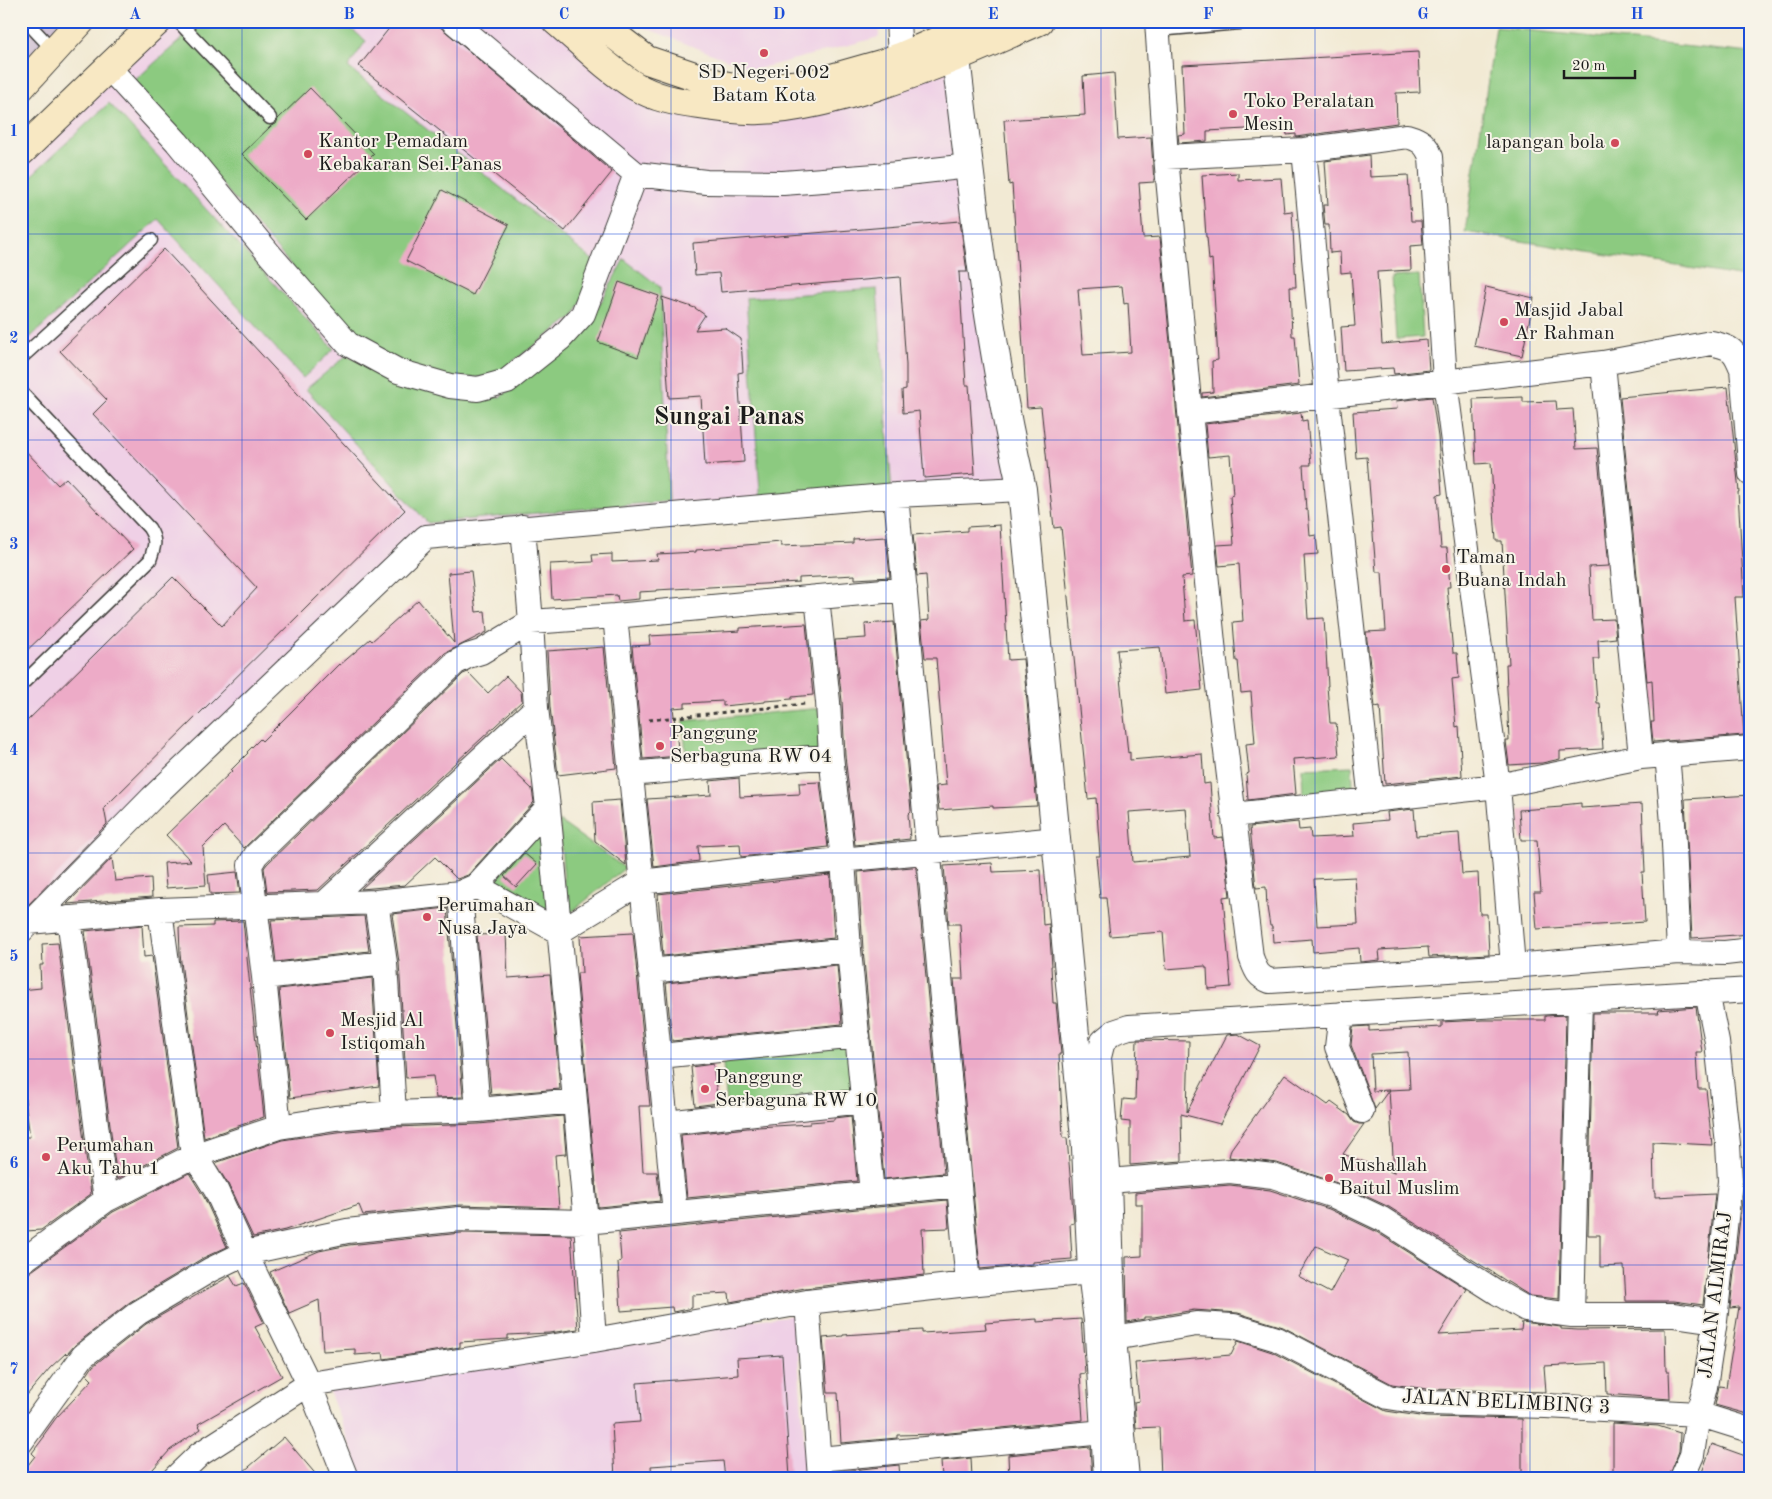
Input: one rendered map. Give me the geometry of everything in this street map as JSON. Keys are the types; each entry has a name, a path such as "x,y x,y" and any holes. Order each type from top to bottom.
{"main road":[{"path":"21,87 81,21"},
{"path":"21,152 87,89 108,66 158,21"},
{"path":"556,21 595,57 636,87 668,101 722,109 760,110 802,105 842,97 902,78 956,58 1039,21"},
{"path":"596,21 647,60 718,84 744,89 814,82 900,57 983,21"}],"street":[{"path":"453,21 636,174 706,182 783,183 888,175 969,166"},
{"path":"898,21 900,57"},
{"path":"1157,26 1166,157 1214,653 1251,957 1256,969 1262,978 1270,981 1513,966 1678,952 1725,953 1751,950"},
{"path":"956,58 983,275 1001,387 1022,489 1086,1148 1092,1272 1106,1330 1128,1478"},
{"path":"108,66 177,142 271,256 348,344 398,371 450,386 478,389 507,381 573,326 582,314 636,174"},
{"path":"1166,157 1304,150 1407,136 1419,139 1427,146 1431,157 1445,381 1498,786 1513,966"},
{"path":"1304,150 1327,396 1371,801"},
{"path":"1190,412 1603,363 1711,343 1725,346 1736,353 1742,369 1751,474"},
{"path":"1603,363 1641,756"},
{"path":"25,926 152,798 421,540 431,536 522,527 896,495 1022,489"},
{"path":"896,495 968,1284"},
{"path":"522,527 531,622 536,708 548,807 576,1101 594,1340"},
{"path":"279,1127 264,977 250,865 256,855 455,663 481,652 531,622 905,589"},
{"path":"817,597 828,702 831,756 843,860 849,950 872,1194"},
{"path":"615,616 675,1213"},
{"path":"325,903 536,708"},
{"path":"1233,815 1498,786 1641,756 1751,748"},
{"path":"1667,754 1678,952"},
{"path":"630,774 831,756"},
{"path":"478,1110 468,890 548,807"},
{"path":"560,932 641,882 1057,839"},
{"path":"25,926 69,918 160,910 376,902 468,890 560,932"},
{"path":"376,902 385,963 394,1113"},
{"path":"160,910 193,1156 216,1190 245,1254 309,1384 346,1478"},
{"path":"69,918 106,1200"},
{"path":"650,971 849,950"},
{"path":"264,977 385,963"},
{"path":"1108,1478 1104,1432 1109,1181 1099,1057 1103,1041 1114,1032 1129,1028 1341,1014 1751,990"},
{"name":"JALAN ALMIRAJ","path":"1682,1478 1692,1455 1698,1414 1705,1387 1715,1321 1730,1181 1717,1042 1706,992"},
{"path":"1572,1315 1580,1000"},
{"path":"1341,1014 1337,1047 1362,1111"},
{"path":"660,1056 858,1036"},
{"path":"22,1257 106,1200 193,1156 279,1127 335,1118 394,1113 478,1110 576,1101"},
{"path":"666,1123 863,1101"},
{"path":"1086,1148 1109,1181"},
{"path":"1109,1181 1230,1171 1273,1176 1334,1196 1382,1219 1526,1309 1572,1315 1674,1315 1715,1321"},
{"path":"21,1442 83,1356 138,1313 210,1270 245,1254 347,1232 460,1219 586,1222 958,1185"},
{"path":"175,1478 200,1454 309,1384 594,1340 807,1302 1092,1272"},
{"path":"807,1302 820,1468 1104,1432"},
{"name":"JALAN BELIMBING 3","path":"1106,1330 1196,1324 1234,1326 1277,1340 1388,1396 1426,1403 1546,1406 1698,1414 1751,1429"}],"lane":[{"path":"26,21 54,51"},
{"path":"178,21 270,118"},
{"path":"1157,26 1263,21"},
{"path":"21,358 151,240"},
{"path":"21,392 149,528 155,538 150,560 21,685"}],"path":[{"path":"626,722 828,702"}],"shaded area":[{"path":"21,21 79,21 21,78"},
{"path":"158,21 556,21 668,101 956,58 1022,489 431,536 21,931 21,152"},
{"name":"SD Negeri 002 Batam Kota","path":"878,21 879,37 754,70 630,22"},
{"path":"795,1315 807,1478 363,1478 322,1373"}],"green space":[{"path":"202,21 342,21 366,41 348,67 599,265 574,316 492,377 450,378 401,365 352,337 134,81"},
{"name":"lapangan bola","path":"1496,27 1751,53 1751,278 1465,232"},
{"path":"109,103 334,349 303,378 158,219 21,346 21,185"},
{"path":"624,259 660,287 669,501 428,523 306,389 347,355 399,384 446,395 500,397 585,332"},
{"path":"1419,275 1423,337 1396,339 1392,277"},
{"path":"877,289 892,494 761,504 746,298"},
{"path":"821,708 826,752 687,766 683,721"},
{"path":"1352,766 1354,800 1304,802 1303,768"},
{"path":"559,821 625,868 567,916"},
{"path":"541,825 550,914 492,880"},
{"path":"849,1042 855,1102 728,1115 722,1054"}],"building":[{"path":"395,21 433,21 612,172 565,231 359,66"},
{"name":"Toko Peralatan Mesin","path":"1418,52 1420,92 1396,93 1397,123 1296,137 1296,134 1287,135 1286,127 1207,131 1207,141 1179,143 1178,135 1185,134 1182,65"},
{"path":"1114,73 1118,139 1151,137 1154,182 1139,183 1143,238 1160,237 1192,576 1182,577 1185,621 1195,620 1202,690 1165,694 1160,647 1117,650 1128,753 1130,752 1130,760 1202,754 1204,784 1210,783 1214,838 1223,837 1230,896 1223,897 1231,987 1208,989 1207,968 1205,966 1166,969 1163,932 1110,936 1106,898 1100,898 1096,856 1100,856 1096,798 1088,799 1061,527 1054,528 1041,407 1027,408 1012,184 1009,185 1004,120 1085,115 1083,76","holes":["1122,286 1124,304 1128,303 1131,352 1083,355 1078,289","1186,808 1190,857 1133,862 1129,812"]},
{"name":"Kantor Pemadam Kebakaran Sei.Panas","path":"310,88 374,154 306,220 242,154 271,126 276,124 278,119"},
{"path":"1369,155 1370,177 1408,175 1411,221 1421,221 1423,245 1410,246 1411,270 1377,272 1382,344 1427,340 1429,370 1394,374 1393,368 1344,371 1341,327 1355,326 1351,272 1341,273 1340,252 1330,253 1329,225 1325,225 1323,205 1328,205 1325,161"},
{"path":"1238,173 1238,180 1281,178 1284,212 1292,211 1296,287 1290,287 1292,336 1295,336 1299,385 1202,397 1202,393 1213,392 1212,361 1218,360 1212,259 1209,260 1206,237 1202,175"},
{"path":"442,190 509,225 473,295 406,261"},
{"path":"960,221 967,272 959,272 966,385 969,385 975,474 924,478 919,411 903,413 902,390 906,389 906,365 900,277 721,292 719,273 695,275 693,243"},
{"path":"164,249 405,510 104,808 107,824 25,908 21,908 21,727 173,577 222,626 257,588 93,414 107,400 60,351"},
{"path":"619,282 659,296 638,357 598,342"},
{"name":"Masjid Jabal Ar Rahman","path":"1486,287 1534,298 1522,356 1474,346"},
{"path":"662,297 695,308 705,315 695,330 725,328 741,339 743,372 738,373 744,462 705,465 701,396 669,398"},
{"path":"1728,387 1739,492 1744,597 1735,597 1744,735 1653,742 1651,722 1654,722 1652,680 1647,681 1620,397"},
{"path":"1432,397 1438,437 1442,494 1437,495 1441,548 1447,548 1450,587 1447,587 1453,653 1457,653 1459,678 1452,679 1456,727 1459,726 1462,776 1385,784 1380,706 1375,707 1366,632 1386,631 1382,572 1376,572 1367,457 1356,458 1353,412 1397,409 1396,401"},
{"path":"1523,397 1523,402 1556,401 1557,410 1573,409 1576,449 1597,448 1609,566 1589,567 1592,620 1614,619 1616,638 1598,640 1599,659 1594,659 1597,703 1600,703 1603,749 1560,751 1560,759 1542,763 1509,765 1506,741 1509,741 1506,664 1509,664 1502,541 1496,541 1491,463 1476,464 1473,399"},
{"path":"1301,413 1302,421 1307,420 1311,465 1303,465 1306,510 1308,510 1310,536 1316,535 1318,554 1304,555 1308,619 1324,618 1330,723 1336,723 1339,756 1293,759 1296,794 1248,800 1246,774 1249,773 1246,744 1255,743 1251,692 1241,693 1238,661 1236,661 1233,622 1243,621 1239,564 1219,566 1217,545 1234,544 1230,496 1233,495 1230,455 1208,457 1205,424"},
{"path":"21,446 58,485 66,478 133,549 21,656"},
{"path":"1000,525 1008,660 1023,659 1037,806 993,808 993,806 939,810 936,786 946,785 936,658 925,658 921,621 929,620 926,575 917,576 913,535 967,531 967,527"},
{"path":"886,537 890,577 855,579 855,575 799,578 799,582 656,590 639,592 639,599 618,601 617,595 552,599 550,564 593,562 592,555 612,554 612,562 658,560 657,554 696,552 696,550 722,547 781,542 781,546 853,543 853,539"},
{"path":"471,571 476,612 485,611 487,632 445,653 244,848 224,826 203,847 206,885 166,888 164,863 191,861 166,835 232,771 260,739 262,741 339,664 370,639 372,641 418,600 454,643 448,573"},
{"path":"894,622 911,811 908,814 910,839 855,845 835,640 866,638 865,624"},
{"path":"806,624 813,695 723,706 723,701 685,703 685,707 673,708 679,756 643,759 632,646 650,645 649,636 740,631 740,628"},
{"path":"604,647 616,768 558,775 550,707 547,651"},
{"path":"468,672 488,693 506,676 521,692 522,701 318,890 267,892 264,868 267,864 463,674"},
{"path":"501,759 532,789 534,802 468,875 457,879 435,857 405,885 361,889"},
{"path":"739,778 740,797 800,794 799,783 820,782 828,847 741,857 740,844 698,846 699,861 654,867 647,799 711,795 710,781"},
{"path":"1751,795 1751,934 1692,938 1685,799"},
{"path":"620,800 626,865 595,841 593,802"},
{"path":"1581,803 1581,808 1642,804 1645,872 1642,872 1645,922 1537,929 1534,892 1541,892 1537,840 1521,840 1519,810 1562,807 1562,805"},
{"path":"1414,809 1416,836 1459,833 1462,874 1478,873 1480,914 1487,914 1489,954 1429,957 1428,947 1379,950 1380,960 1360,962 1359,948 1313,952 1312,939 1273,942 1272,926 1270,926 1267,907 1266,887 1256,888 1250,827 1298,822 1299,830 1310,829 1311,838 1354,836 1353,823 1388,820 1387,812","holes":["1355,877 1358,924 1317,926 1314,879"]},
{"path":"524,853 537,864 516,887 504,876"},
{"path":"112,858 115,881 151,878 152,897 67,904"},
{"path":"992,863 993,872 1040,870 1043,925 1049,924 1053,1003 1056,1003 1061,1054 1059,1054 1063,1138 1067,1138 1074,1223 1070,1224 1072,1259 980,1269 954,979 963,979 960,924 949,924 944,866"},
{"path":"916,868 944,1173 884,1179 863,949 858,872"},
{"path":"237,872 240,893 210,894 208,875"},
{"path":"830,875 834,938 663,956 658,894"},
{"path":"447,908 463,1097 436,1098 433,1076 406,1078 399,962 392,914"},
{"path":"364,916 369,951 276,962 271,920"},
{"path":"243,921 264,1117 204,1138 180,954 179,927 213,926 213,922"},
{"path":"142,925 144,957 152,956 178,1148 117,1179 85,931"},
{"path":"633,933 650,1106 639,1106 643,1172 657,1172 660,1201 598,1207 577,973 582,973 580,936"},
{"path":"506,934 508,978 550,975 560,1089 491,1095 477,935"},
{"path":"58,943 91,1194 41,1230 26,1231 21,1137 30,1137 21,1070 21,990 41,988 40,965 43,965 42,944"},
{"path":"837,965 842,1024 672,1041 666,983"},
{"name":"Mesjid Al Istiqomah","path":"372,978 379,1086 290,1098 279,989"},
{"path":"1696,1007 1702,1052 1696,1052 1698,1089 1706,1089 1712,1145 1653,1142 1654,1192 1655,1197 1715,1194 1703,1305 1674,1301 1626,1301 1624,1266 1600,1267 1600,1235 1588,1235 1593,1013 1659,1013 1658,1010"},
{"path":"1566,1015 1559,1299 1530,1296 1389,1207 1340,1184 1277,1163 1229,1157 1231,1149 1285,1074 1328,1105 1331,1102 1349,1115 1354,1122 1364,1124 1343,1154 1394,1173 1389,1090 1375,1109 1351,1045 1353,1027 1369,1026 1369,1031 1442,1027 1442,1022 1545,1020 1545,1016","holes":["1408,1052 1410,1089 1373,1091 1371,1054"]},
{"path":"1238,1034 1260,1046 1220,1124 1181,1114 1182,1161 1130,1165 1130,1122 1121,1121 1123,1099 1135,1100 1137,1040 1189,1041 1187,1112 1227,1035"},
{"name":"Panggung Serbaguna RW 10","path":"713,1064 718,1103 695,1106 691,1067"},
{"path":"563,1116 566,1154 555,1155 559,1208 460,1205 363,1215 359,1205 285,1230 253,1237 228,1184 215,1163 282,1140 337,1132 395,1127 479,1124"},
{"path":"851,1116 857,1181 687,1198 681,1135 757,1127 810,1124 810,1122"},
{"path":"189,1173 204,1197 227,1247 203,1258 130,1302 66,1353 50,1368 21,1402 21,1276 29,1273 113,1212"},
{"path":"1230,1185 1270,1190 1329,1209 1375,1231 1467,1289 1439,1335 1521,1330 1522,1322 1578,1330 1665,1329 1666,1371 1669,1371 1670,1399 1607,1394 1606,1363 1544,1366 1546,1392 1427,1389 1392,1384 1283,1327 1238,1313 1194,1310 1144,1317 1144,1319 1127,1322 1126,1257 1142,1256 1142,1204 1135,1204 1135,1193","holes":["1316,1246 1348,1260 1330,1293 1298,1276"]},
{"path":"1743,1192 1751,1192 1751,1415 1715,1405 1719,1386 1726,1387 1739,1307 1730,1308"},
{"path":"947,1200 949,1228 922,1229 924,1275 805,1288 730,1302 729,1293 692,1295 692,1308 673,1312 672,1307 621,1311 618,1262 621,1261 619,1233"},
{"path":"461,1233 571,1235 578,1329 549,1333 508,1335 508,1339 460,1342 460,1347 384,1359 383,1353 355,1355 355,1349 323,1351 319,1300 289,1313 270,1272 319,1251 349,1245"},
{"path":"230,1276 236,1286 244,1283 264,1323 255,1327 282,1376 198,1424 201,1429 170,1450 145,1478 21,1478 21,1474 35,1456 32,1453 56,1418 92,1380 87,1375 93,1366 146,1324"},
{"path":"1037,1319 1037,1322 1081,1319 1085,1373 1080,1374 1083,1420 940,1434 897,1435 897,1438 841,1443 838,1393 828,1393 823,1338 922,1330 922,1333 986,1329 985,1323"},
{"path":"1238,1341 1272,1352 1386,1411 1426,1417 1522,1419 1522,1478 1161,1478 1159,1427 1136,1428 1134,1402 1139,1401 1135,1363 1231,1355"},
{"path":"782,1355 790,1478 725,1478 723,1461 651,1466 652,1478 615,1478 612,1424 640,1422 637,1383 738,1375 737,1358"},
{"path":"1613,1423 1658,1426 1680,1433 1679,1451 1669,1478 1613,1478"},
{"path":"284,1437 319,1478 236,1478"},
{"path":"1712,1444 1751,1458 1751,1478 1700,1478"},
{"path":"1090,1447 1092,1478 1009,1478 1008,1455"},
{"path":"971,1458 972,1478 942,1478 941,1461"},
{"path":"899,1465 900,1478 844,1478 843,1471"}],"place":[{"name":"SD Negeri 002 Batam Kota","path":"764,53"},
{"name":"Toko Peralatan Mesin","path":"1233,114"},
{"name":"lapangan bola","path":"1615,143"},
{"name":"Kantor Pemadam Kebakaran Sei.Panas","path":"308,154"},
{"name":"Masjid Jabal Ar Rahman","path":"1504,322"},
{"name":"Taman Buana Indah","path":"1446,569"},
{"name":"Panggung Serbaguna RW 04","path":"660,746"},
{"name":"Perumahan Nusa Jaya","path":"427,917"},
{"name":"Mesjid Al Istiqomah","path":"330,1033"},
{"name":"Panggung Serbaguna RW 10","path":"705,1089"},
{"name":"Perumahan Aku Tahu 1","path":"46,1157"},
{"name":"Mushallah Baitul Muslim","path":"1329,1178"}],"district":[{"name":"Sungai Panas","path":"729,417"}]}
